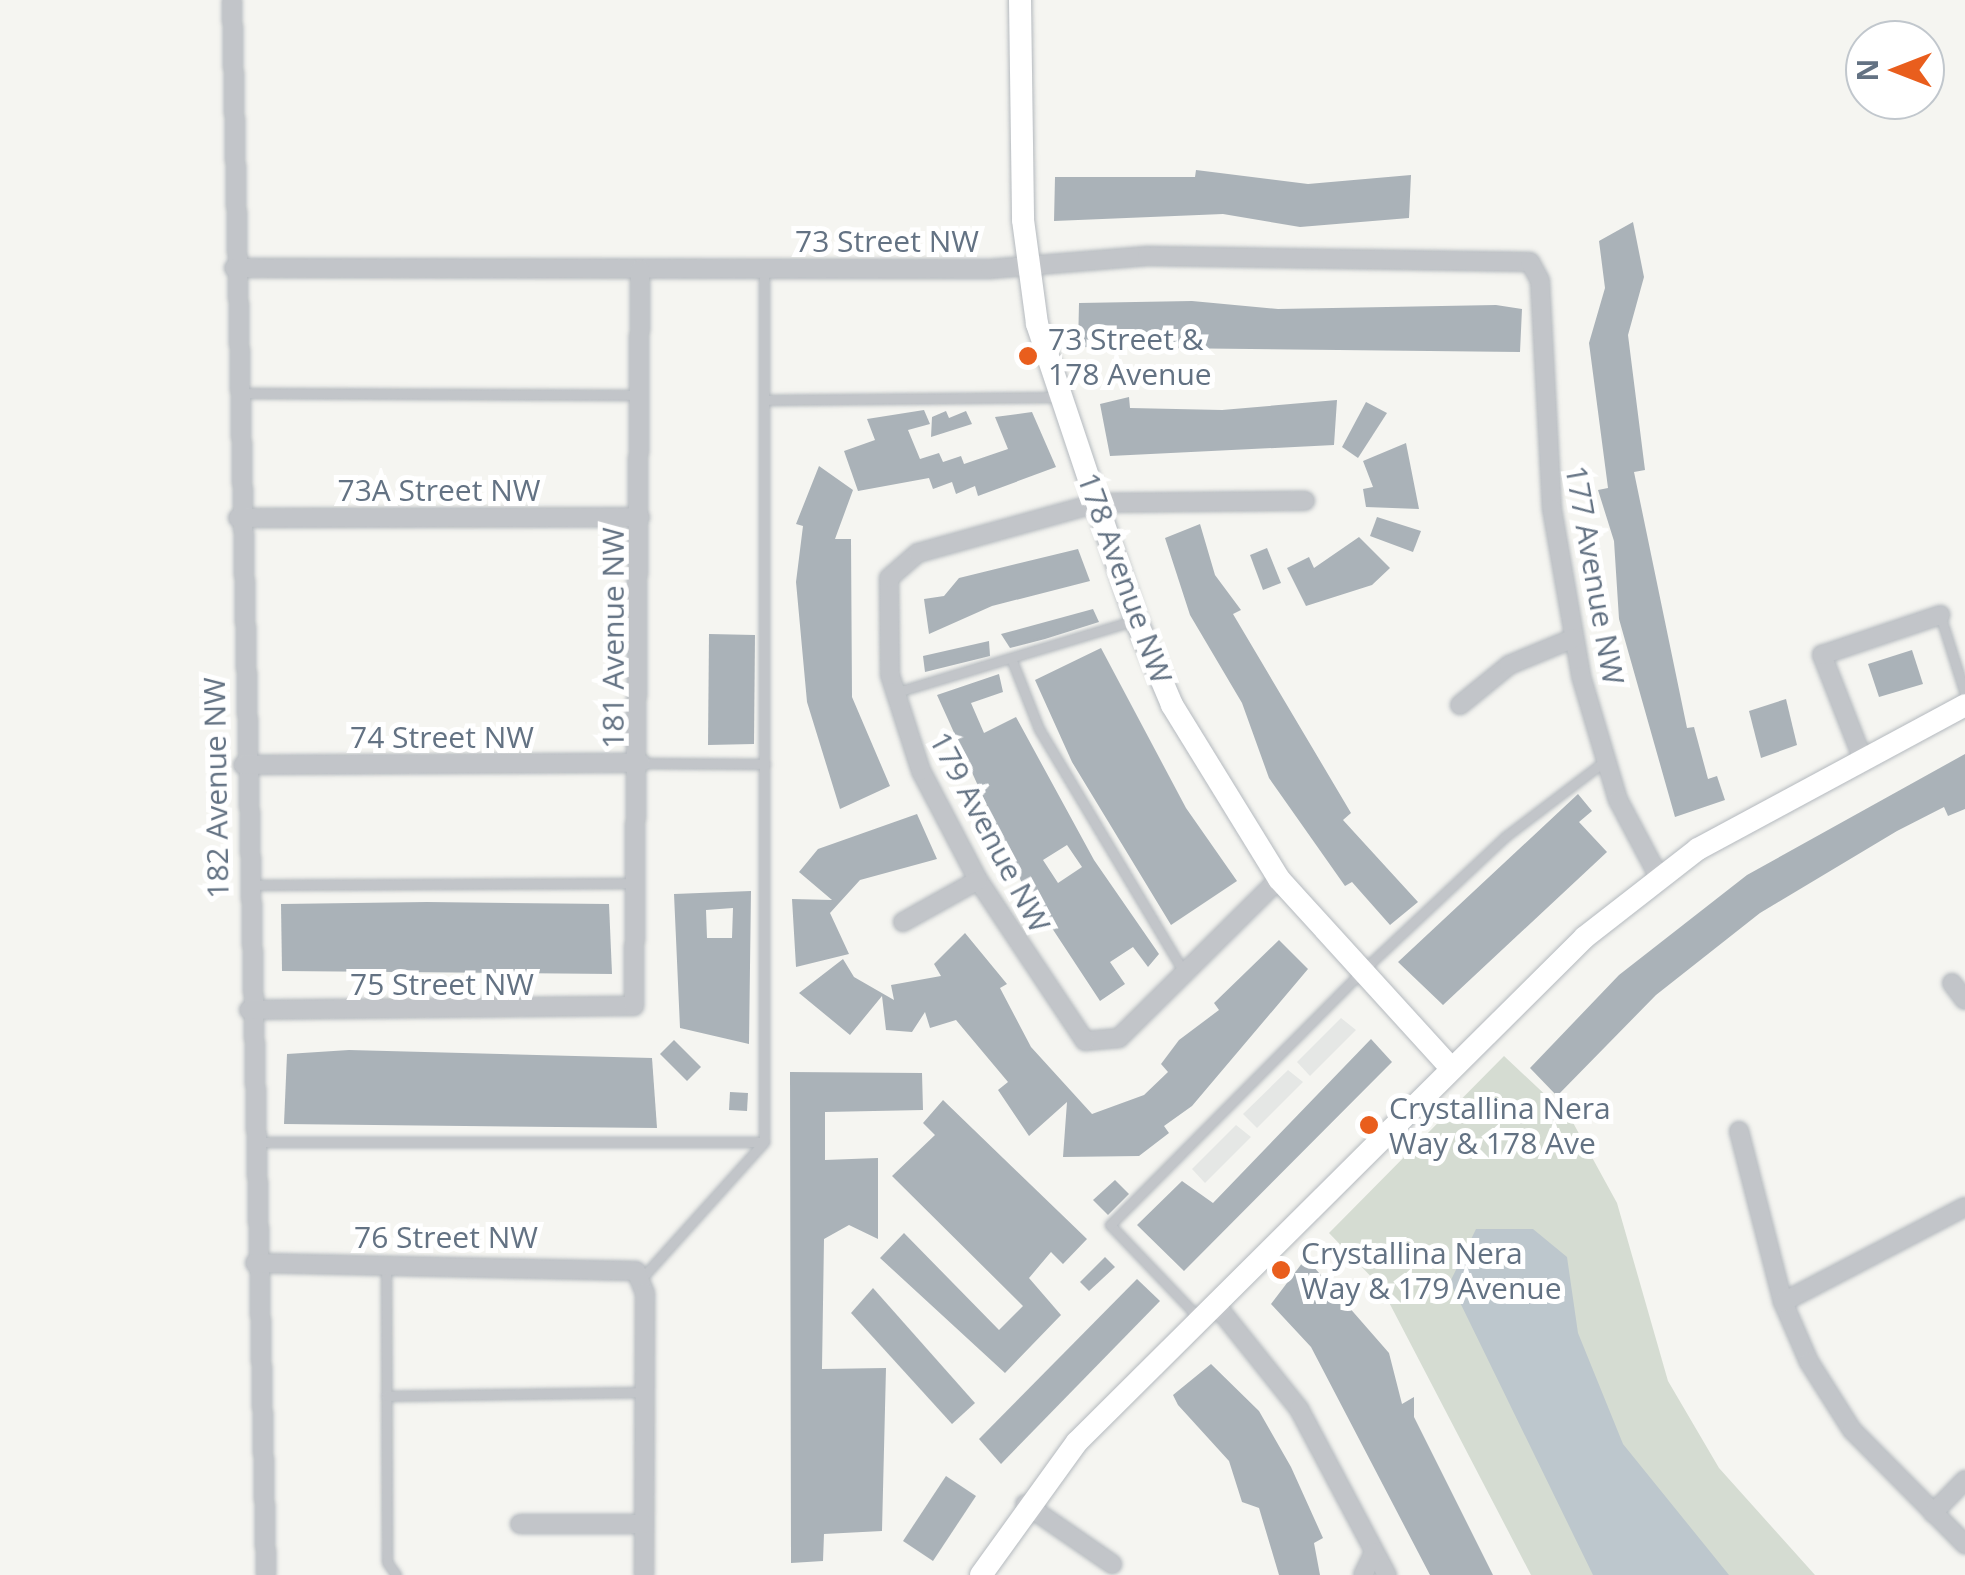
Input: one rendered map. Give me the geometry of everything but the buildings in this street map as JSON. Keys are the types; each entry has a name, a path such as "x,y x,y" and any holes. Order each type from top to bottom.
{"street":[{"name":"182 Avenue NW","path":"232,0 245,886 266,1575"},
{"name":"178 Avenue NW","path":"1020,0 1027,263 1058,398 1136,620 1172,705 1279,879 1360,973 1450,1067"},
{"name":"73 Street NW","path":"234,268 764,269 1501,257 1537,268"},
{"name":"177 Avenue NW","path":"1537,268 1548,473 1574,638 1606,760 1659,877"},
{"name":"181 Avenue NW","path":"634,1006 642,883 640,269"},
{"path":"1097,503 1306,501"},
{"name":"179 Avenue NW","path":"1097,503 898,562 889,578 894,693 921,771 978,880 1066,1020 1096,1044 1119,1038 1184,972"},
{"name":"73A Street NW","path":"238,518 640,517"},
{"path":"1862,757 1822,655 1940,615"},
{"path":"1460,705 1509,665 1574,638"},
{"path":"981,1575 1025,1504 1208,1312 1450,1067 1659,877 1862,757 1965,705"},
{"name":"74 Street NW","path":"243,765 641,763"},
{"path":"1184,972 1279,879"},
{"path":"903,922 978,880"},
{"path":"1952,984 1965,1000"},
{"name":"75 Street NW","path":"249,1010 634,1006"},
{"path":"1739,1131 1783,1302 1852,1430 1965,1544"},
{"path":"1783,1302 1965,1207"},
{"name":"76 Street NW","path":"255,1263 639,1274"},
{"path":"639,1274 644,1392 644,1575"},
{"path":"1208,1312 1299,1409 1387,1575"},
{"path":"1933,1513 1965,1480"},
{"path":"1025,1504 1112,1564"},
{"path":"520,1524 644,1524"},
{"path":"1364,1575 1374,1552"}],"lane":[{"path":"639,1274 764,1142 764,269"},
{"path":"236,393 640,395"},
{"path":"764,400 1058,398"},
{"path":"1940,615 1965,694"},
{"path":"894,693 1136,620"},
{"path":"1011,658 1039,728 1184,972"},
{"path":"1208,1312 1110,1225 1360,973 1506,836 1606,760"},
{"path":"641,763 765,764"},
{"path":"245,886 642,883"},
{"path":"252,1142 764,1142"},
{"path":"386,1264 387,1562 396,1575"},
{"path":"386,1396 644,1392"}],"shaded area":[{"path":"1341,1018 1356,1030 1310,1076 1297,1062"},
{"path":"1504,1056 1571,1119 1617,1203 1668,1381 1719,1468 1815,1575 1531,1575 1381,1287 1329,1233"},
{"path":"1288,1070 1303,1082 1257,1128 1243,1114"},
{"path":"1236,1125 1251,1137 1205,1183 1192,1169"},
{"path":"1476,1229 1533,1229 1567,1257 1578,1333 1623,1444 1729,1575 1593,1575 1450,1282"}],"place":[{"name":"73 Street & 178 Avenue","path":"1028,356"},
{"name":"Crystallina Nera Way & 178 Ave","path":"1369,1125"},
{"name":"Crystallina Nera Way & 179 Avenue","path":"1281,1270"}]}
